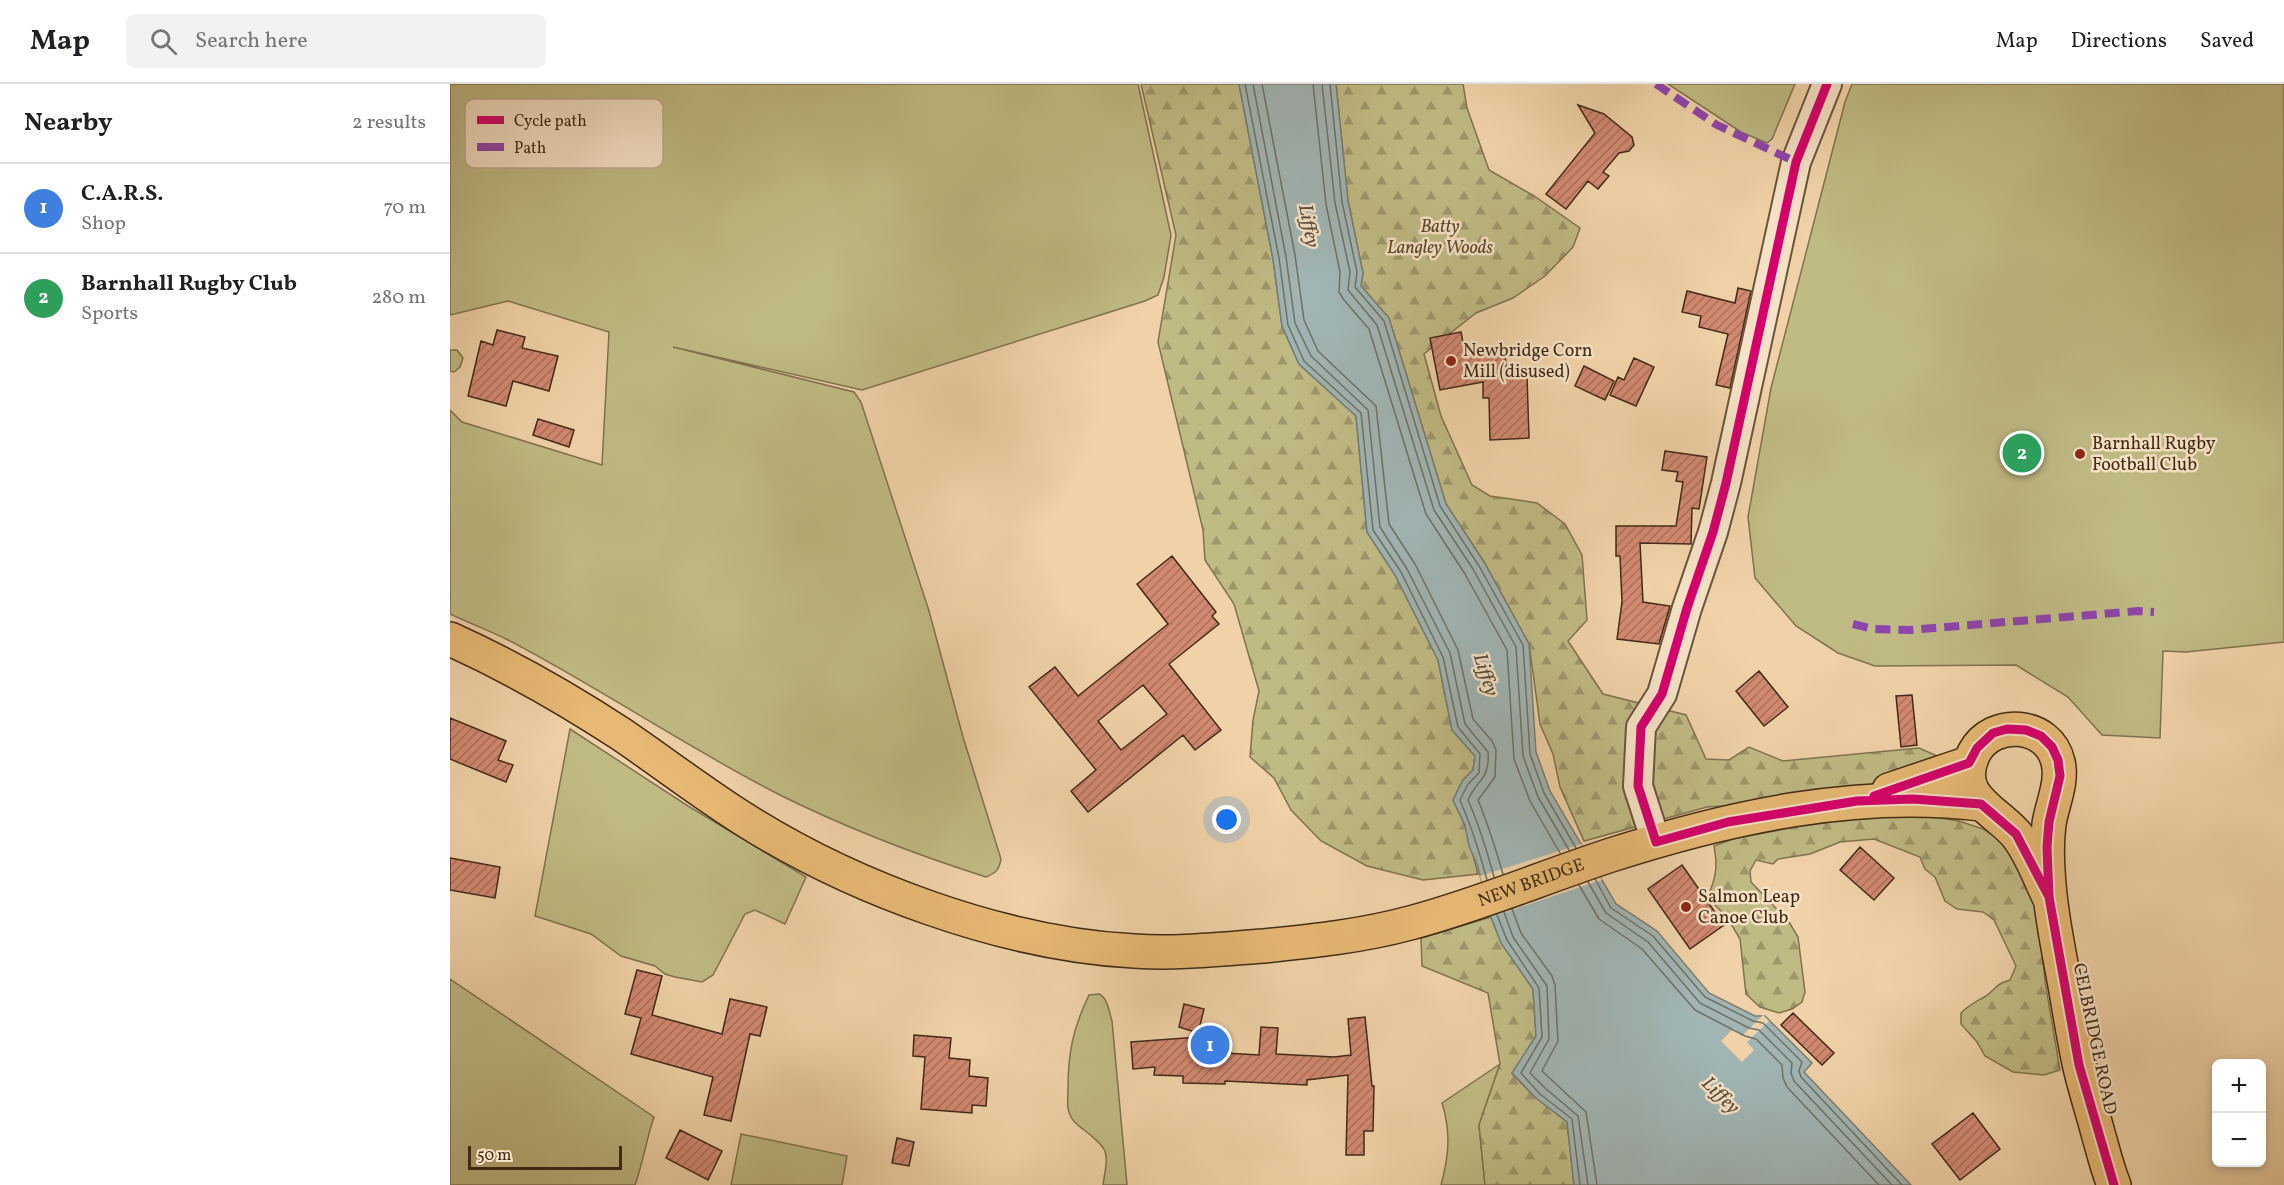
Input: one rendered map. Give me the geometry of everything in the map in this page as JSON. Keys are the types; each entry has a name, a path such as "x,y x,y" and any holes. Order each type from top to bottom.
{"main road":[{"name":"NEW BRIDGE","path":"450,639 560,695 743,819 815,859 875,888 1016,933 1106,949 1155,952 1204,951 1326,939 1407,924 1611,856 1728,822 1857,801"},
{"path":"2007,729 2026,730 2041,736 2058,760 2060,776 2049,822 2047,847 2049,897 2016,834 1986,809 1973,793 1969,780 1969,763 1977,748 1993,733 2007,729"},
{"path":"1857,801 1969,763"},
{"path":"1857,801 1913,799 1986,809 2007,819 2025,818 2042,810 2057,790"},
{"name":"CELBRIDGE ROAD","path":"2049,897 2079,1065 2114,1185"}],"street":[{"path":"1656,842 1638,786 1641,727 1662,694 1687,608 1713,532 1726,483 1796,162 1827,84"}],"green space":[{"path":"450,84 1138,84 1171,235 1164,277 1158,295 862,390 673,347 854,392 861,402 929,611 963,737 1001,859 995,872 986,877 880,840 778,794 710,757 542,658 450,614 450,410 462,422 602,465 609,332 508,301 450,315"},
{"path":"1141,84 1239,84 1273,259 1282,326 1299,364 1356,416 1367,532 1395,575 1438,660 1452,730 1475,756 1473,770 1463,780 1453,800 1465,825 1478,874 1423,880 1367,866 1321,841 1291,810 1274,778 1250,757 1253,720 1259,691 1234,604 1205,560 1203,530 1158,342 1176,235"},
{"name":"Batty Langley Woods","path":"1336,84 1463,84 1467,108 1489,170 1534,196 1580,228 1573,247 1545,276 1513,298 1476,313 1424,354 1441,416 1472,485 1490,496 1537,503 1565,524 1582,555 1587,620 1568,641 1603,694 1686,715 1706,759 1729,760 1749,747 1783,761 1919,748 1951,762 1882,783 1824,795 1757,804 1707,807 1584,841 1560,787 1553,754 1540,724 1529,644 1484,562 1446,504 1389,318 1361,286 1363,273 1348,201"},
{"path":"1668,84 1795,84 1772,139 1767,143 1741,132"},
{"path":"1852,84 2284,84 2284,642 2186,652 2163,651 2160,738 2102,735 2068,697 2016,665 1875,666 1838,653 1796,626 1755,578 1748,517 1771,388 1845,102"},
{"path":"450,350 457,350 463,358 460,367 454,372 450,371"},
{"path":"570,729 688,806 806,877 785,924 755,910 745,914 713,975 702,982 665,974 655,966 621,956 591,934 535,916"},
{"path":"1915,814 1959,821 1983,829 2001,840 2029,883 2040,930 2045,981 2060,1070 2044,1075 2013,1072 1985,1056 1977,1042 1961,1024 1961,1013 1998,985 2010,980 2016,966 1994,920 1983,912 1957,909 1945,901 1935,877 1925,869 1920,857 1874,839 1840,842 1810,854 1778,859 1773,864 1756,860 1750,871 1751,882 1789,922 1798,937 1805,992 1802,1002 1792,1009 1779,1013 1760,1007 1746,994 1740,939 1727,917 1715,905 1710,891 1716,868 1714,846 1733,839 1836,819"},
{"path":"1491,917 1501,943 1533,989 1536,1036 1512,1074 1536,1098 1567,1122 1574,1185 1485,1185 1479,1125 1500,1064 1488,993 1422,966 1421,938"},
{"path":"450,979 654,1117 635,1185 450,1185"},
{"path":"1099,994 1106,1002 1112,1021 1127,1185 1103,1185 1106,1159 1103,1148 1069,1114 1068,1076 1072,1041 1089,995"},
{"path":"1500,1064 1479,1125 1485,1185 1441,1185 1448,1144 1447,1124 1442,1103"},
{"path":"741,1134 847,1156 842,1185 731,1185"}],"water":[{"name":"Liffey","path":"1239,84 1336,84 1348,201 1363,273 1361,286 1389,318 1446,504 1484,562 1529,644 1536,752 1550,791 1616,904 1657,931 1709,993 1755,1016 1765,1016 1812,1063 1804,1072 1911,1185 1574,1185 1567,1122 1536,1098 1512,1073 1536,1036 1533,989 1501,943 1491,917 1477,864 1469,846 1465,825 1453,800 1463,780 1473,770 1475,756 1452,730 1438,660 1395,575 1367,532 1356,416 1299,364 1282,326 1273,259"}],"pier":[{"path":"1581,844 1602,880 1491,917 1480,876"},
{"path":"1763,1015 1769,1021 1747,1042 1754,1050 1742,1062 1721,1041 1734,1028 1742,1036"}],"building":[{"path":"1578,105 1604,114 1632,137 1634,145 1629,151 1619,153 1603,172 1609,176 1598,189 1588,181 1566,209 1546,194 1595,133"},
{"path":"1738,288 1751,291 1730,388 1716,385 1728,334 1699,327 1701,316 1682,312 1687,291 1735,303"},
{"path":"497,330 525,337 522,348 558,356 549,391 513,381 506,406 468,396 481,341 493,345"},
{"path":"1461,332 1465,353 1505,352 1506,367 1511,367 1512,377 1527,376 1529,438 1490,440 1489,398 1483,398 1483,382 1440,390 1430,338"},
{"path":"1634,358 1654,367 1636,406 1610,395 1618,377 1624,380"},
{"path":"1584,366 1614,381 1605,400 1575,386"},
{"path":"538,419 574,430 569,447 533,435"},
{"path":"1665,451 1707,457 1699,509 1692,508 1691,544 1640,543 1643,602 1670,606 1659,644 1617,639 1622,602 1620,556 1616,556 1616,526 1676,526 1683,482 1676,481 1678,472 1662,470"},
{"path":"1172,556 1216,612 1212,616 1219,624 1169,664 1221,730 1195,750 1183,735 1088,812 1071,791 1096,770 1029,687 1055,667 1078,696 1168,624 1137,584","holes":["1143,685 1167,714 1121,750 1098,721"]},
{"path":"1759,671 1788,707 1764,726 1736,691"},
{"path":"1912,695 1917,745 1901,747 1896,696"},
{"path":"450,718 506,741 498,760 513,765 506,782 450,759"},
{"path":"1860,847 1894,878 1874,900 1840,870"},
{"path":"450,858 500,867 495,898 450,890"},
{"name":"Salmon Leap Canoe Club","path":"1682,865 1724,925 1690,949 1648,889"},
{"path":"637,970 662,976 652,1015 722,1034 730,999 767,1007 760,1036 750,1034 731,1121 704,1115 713,1077 631,1054 641,1018 625,1014"},
{"path":"1184,1004 1204,1009 1198,1033 1179,1027"},
{"path":"1793,1013 1834,1053 1822,1065 1781,1025"},
{"path":"1365,1017 1372,1086 1374,1086 1373,1131 1364,1131 1364,1155 1346,1155 1348,1075 1307,1080 1307,1085 1225,1081 1225,1084 1183,1083 1183,1076 1154,1075 1155,1067 1133,1069 1131,1042 1226,1035 1225,1053 1259,1055 1261,1027 1278,1028 1276,1054 1334,1057 1351,1055 1348,1019"},
{"path":"914,1035 951,1038 949,1058 970,1060 969,1076 988,1078 986,1106 972,1105 972,1113 921,1109 925,1057 913,1056"},
{"path":"1973,1113 2000,1149 1960,1180 1932,1144"},
{"path":"680,1130 722,1151 708,1180 666,1158"},
{"path":"897,1138 914,1142 909,1166 892,1163"}],"marked path":[{"path":"1656,84 1717,125 1796,162"},
{"path":"1853,624 1873,629 1910,630 2138,611 2154,612"}],"cycle path":[{"path":"1827,84 1796,162 1726,483 1713,532 1687,608 1662,694 1641,727 1638,786 1656,842 1728,822 1857,801 1913,799 1981,804 2016,834 2049,897"},
{"path":"1874,796 1969,763 1977,748 1993,733 2007,729 2026,730 2041,736 2052,747 2058,760 2060,776 2049,822 2047,847 2049,897 2079,1065 2114,1185"}],"place":[{"name":"Newbridge Corn Mill (disused)","path":"1451,361"},
{"name":"Barnhall Rugby Club","path":"2022,453"},
{"name":"Barnhall Rugby Football Club","path":"2080,454"},
{"name":"Salmon Leap Canoe Club","path":"1686,907"},
{"name":"C.A.R.S.","path":"1210,1045"}]}
